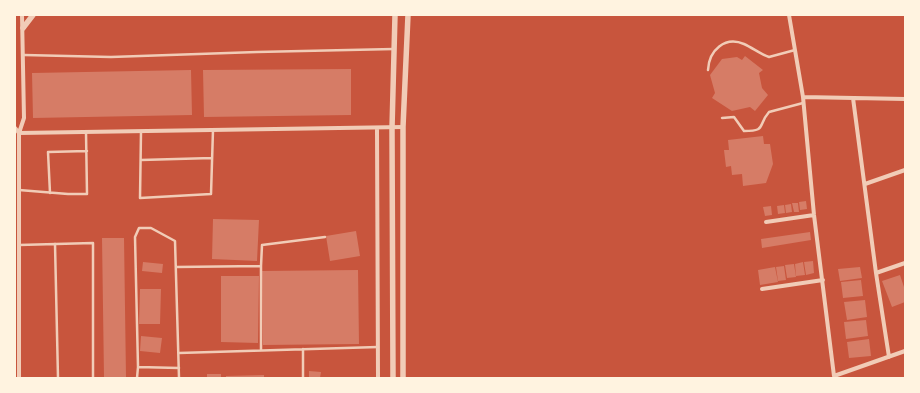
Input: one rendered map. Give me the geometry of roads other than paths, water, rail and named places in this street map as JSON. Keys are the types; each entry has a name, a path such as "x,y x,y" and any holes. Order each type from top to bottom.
{"street":[{"path":"19,378 17,344 19,245 17,190 19,134 24,118 24,55 22,15"},
{"path":"23,28 33,15"},
{"path":"390,15 395,18 392,128 392,378"},
{"path":"403,378 403,128 408,17 412,15"},
{"path":"789,15 804,103 814,215 834,376 905,351"},
{"path":"803,97 905,99"},
{"path":"853,98 876,274 889,357"},
{"path":"15,128 19,134"},
{"path":"377,128 378,378"},
{"path":"19,134 403,128"},
{"path":"865,184 905,170"},
{"path":"766,222 814,215"},
{"path":"876,274 905,263"},
{"path":"762,290 823,280"}],"lane":[{"path":"708,70 709,61 716,49 730,42 744,44 769,57 795,50"},
{"path":"24,55 111,57 207,53 395,49"},
{"path":"722,118 734,117 744,131 757,130 760,129 769,112 804,103"},
{"path":"141,132 140,198 211,194 213,130"},
{"path":"17,190 87,194 86,132"},
{"path":"50,193 48,152 87,151"},
{"path":"141,160 212,158"},
{"path":"137,378 135,236 139,228 151,228 175,241 179,378"},
{"path":"261,350 262,245 325,237"},
{"path":"19,245 93,243 93,378"},
{"path":"55,244 58,378"},
{"path":"176,267 261,266"},
{"path":"179,353 378,347"},
{"path":"303,349 303,378"},
{"path":"138,367 179,368"}]}
